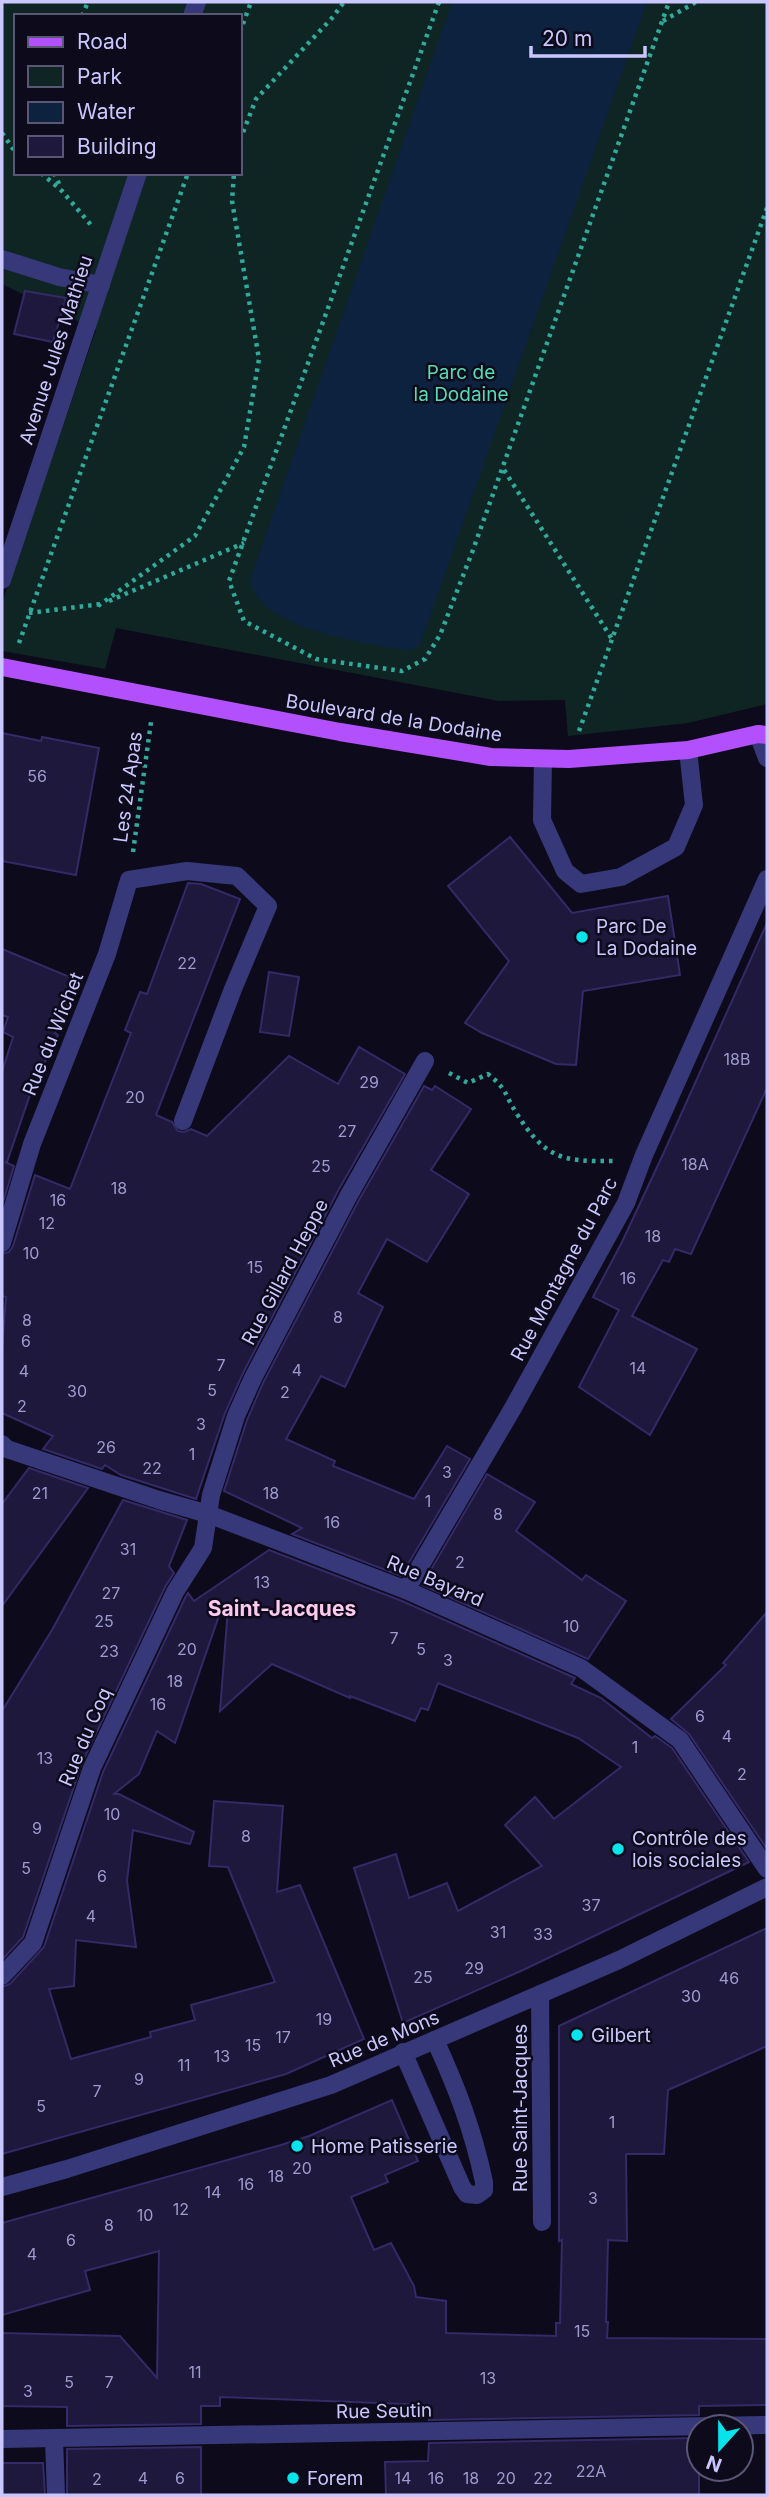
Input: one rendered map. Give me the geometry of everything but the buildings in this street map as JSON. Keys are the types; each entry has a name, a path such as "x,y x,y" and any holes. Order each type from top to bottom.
{"main road":[{"name":"Boulevard de la Dodaine","path":"2,667 491,757 569,759 688,750 764,732"}],"street":[{"name":"Avenue Jules Mathieu","path":"2,580 137,175"},
{"path":"2,259 59,277 101,285"},
{"name":"Boulevard de la Dodaine","path":"764,732 767,758"},
{"path":"543,759 542,820 565,871 581,884 621,877 676,848 694,805 688,750"},
{"path":"129,880 187,872 237,876 268,906 183,1121"},
{"name":"Rue Montagne du Parc","path":"406,1590 513,1408 626,1203 644,1155 767,879"},
{"name":"Rue du Wichet","path":"2,1243 32,1144 107,954 129,880"},
{"name":"Rue Gillard Heppe","path":"208,1514 211,1495 236,1416 253,1378 349,1195 425,1061"},
{"name":"Rue Bayard","path":"4,1450 208,1514 406,1590 581,1668 680,1740 767,1869"},
{"name":"Rue du Coq","path":"2,1976 33,1943 92,1768 175,1592 203,1548 208,1514"},
{"name":"Rue de Mons","path":"2,2187 94,2161 331,2085 619,1960 767,1886"},
{"name":"Rue Saint-Jacques","path":"540,1994 542,2222"},
{"path":"403,2052 462,2187 467,2194 477,2195 484,2190 484,2182 474,2135 456,2085 435,2040"},
{"name":"Rue Seutin","path":"2,2439 767,2425"},
{"path":"54,2440 56,2495"}],"path":[{"path":"242,27 251,2"},
{"path":"242,134 256,99 344,2"},
{"path":"439,2 229,581 244,621 316,659 402,671 425,659 440,635 504,470 669,2"},
{"path":"662,22 696,2"},
{"path":"2,133 14,150"},
{"path":"43,175 62,191 85,220 113,247"},
{"path":"55,175 62,191"},
{"path":"187,175 29,613 99,606 244,543"},
{"path":"99,606 195,536 244,447 259,359 232,201 234,175"},
{"path":"569,759 767,208"},
{"path":"504,470 612,639"},
{"name":"Les 24 Apas","path":"129,880 155,697"},
{"path":"468,1083 488,1074 504,1087 516,1112 539,1143 559,1157 589,1162 626,1161 644,1155"}],"green space":[{"name":"Parc de la Dodaine","path":"2,2 767,2 767,704 688,723 568,736 565,700 499,701 116,628 105,669 2,651 2,603 96,330 2,284"}],"water":[{"path":"452,2 647,2 422,639 419,646 408,651 342,638 293,623 273,611 258,597 250,580"}],"place":[{"name":"Parc De La Dodaine","path":"582,937"},
{"name":"Contrôle des lois sociales","path":"618,1849"},
{"name":"Gilbert","path":"577,2035"},
{"name":"Home Patisserie","path":"297,2146"},
{"name":"Forem","path":"293,2478"}],"district":[{"name":"Saint-Jacques","path":"282,1608"}]}
